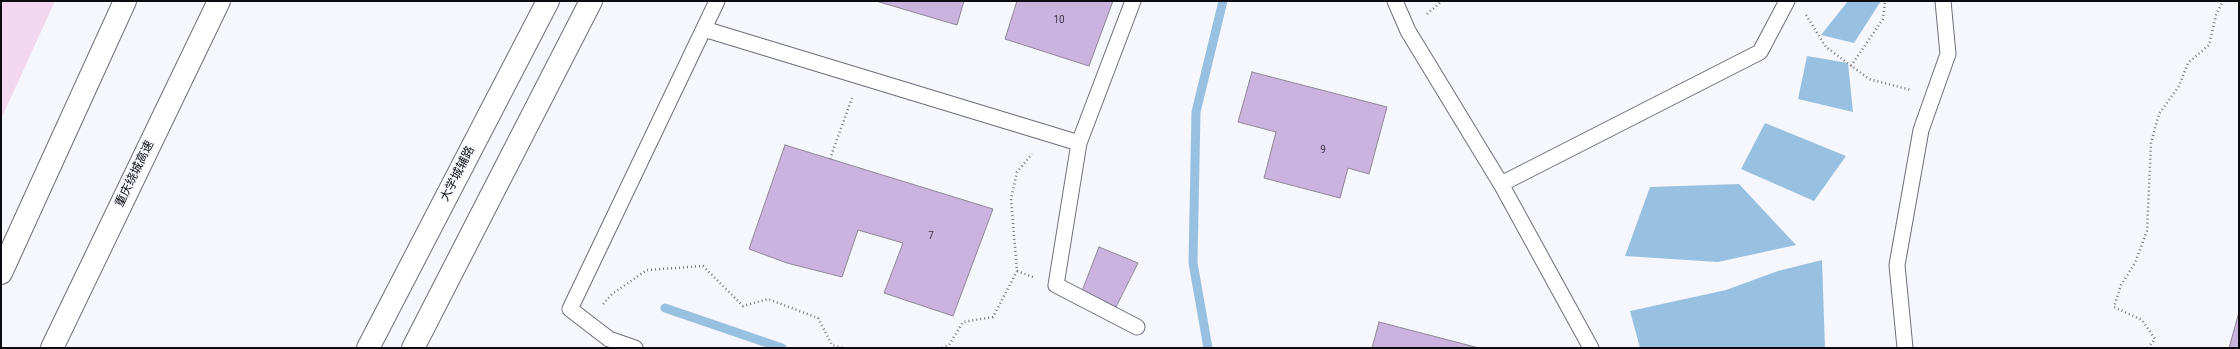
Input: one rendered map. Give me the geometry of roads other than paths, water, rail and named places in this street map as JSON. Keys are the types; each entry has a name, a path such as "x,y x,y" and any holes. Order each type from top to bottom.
{"main road":[{"path":"1,274 125,1"},
{"name":"重庆绕城高速","path":"52,348 219,1"},
{"name":"大学城辅路","path":"368,348 548,1"},
{"path":"413,348 591,1"}],"lane":[{"path":"635,348 609,340 570,309 717,1"},
{"path":"1133,1 1079,142 1056,285 1137,327"},
{"path":"1395,1 1408,31 1501,184 1591,348"},
{"path":"1501,184 1760,52 1787,1"},
{"path":"1905,348 1897,265 1921,130 1948,54 1943,1"},
{"path":"704,29 1079,142"}],"water":[{"path":"1848,1 1881,1 1854,43 1821,35"},
{"path":"1807,56 1848,63 1853,112 1798,99"},
{"path":"1765,123 1846,156 1814,201 1741,169"},
{"path":"1739,184 1796,245 1718,262 1625,256 1650,187"},
{"path":"1822,260 1825,348 1640,348 1630,311 1726,290 1778,271"}],"waterway":[{"path":"1208,348 1193,263 1196,112 1223,1"},
{"path":"665,308 782,348"}]}
